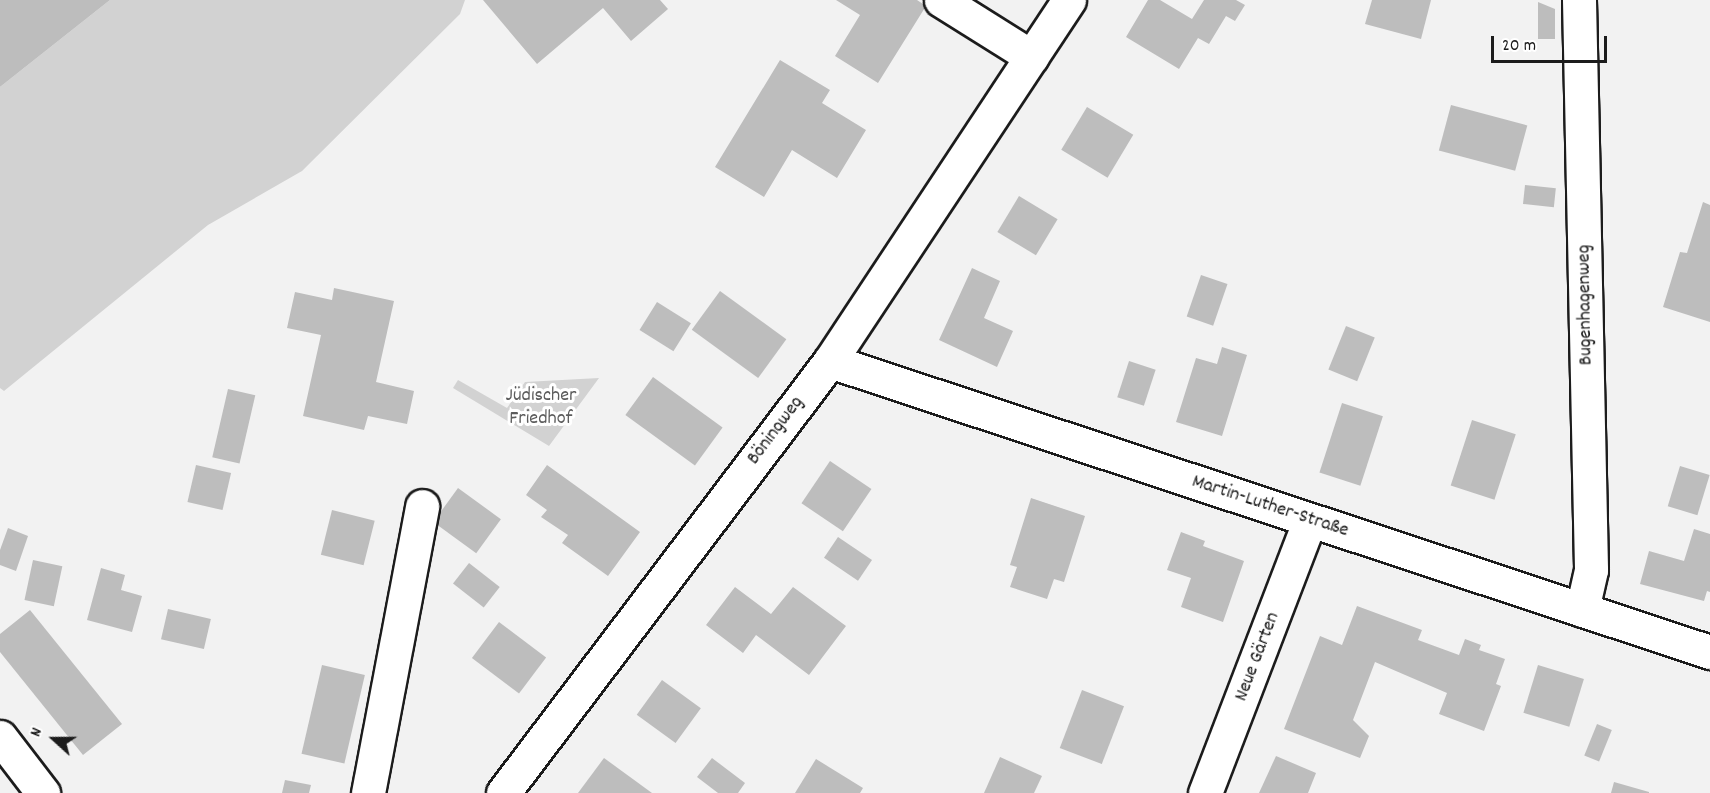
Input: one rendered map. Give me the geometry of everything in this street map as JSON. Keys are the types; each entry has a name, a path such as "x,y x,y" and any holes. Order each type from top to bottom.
{"street":[{"path":"941,0 1032,57"},
{"name":"Böningweg","path":"503,793 830,361 1070,0"},
{"name":"Bugenhagenweg","path":"1579,0 1591,570 1582,610"},
{"name":"Martin-Luther-Straße","path":"830,361 1710,652"},
{"path":"368,793 422,506"},
{"name":"Neue Gärten","path":"1205,793 1310,520"},
{"path":"0,737 43,793"}],"green space":[{"path":"110,0 465,0 460,14 302,171 208,225 4,391 0,388 0,87"},
{"name":"Jüdischer Friedhof","path":"599,378 549,446 453,388 458,380 507,408 525,382"}],"building":[{"path":"0,0 110,0 0,87"},
{"path":"483,0 660,0 668,9 631,41 603,8 537,64"},
{"path":"836,0 917,0 926,6 878,83 835,56 860,15"},
{"path":"1148,0 1160,0 1192,19 1204,0 1236,0 1245,5 1235,21 1226,16 1209,44 1198,38 1179,69 1126,37"},
{"path":"1372,0 1431,0 1421,39 1365,24"},
{"path":"1538,2 1555,9 1555,39 1538,39"},
{"path":"780,60 830,90 822,103 866,130 837,178 792,150 764,197 715,167"},
{"path":"1451,105 1527,125 1515,171 1439,150"},
{"path":"1087,107 1133,135 1108,178 1061,150"},
{"path":"1525,185 1556,188 1554,207 1523,204"},
{"path":"1019,196 1058,219 1036,255 997,232"},
{"path":"1703,202 1710,205 1710,322 1663,307 1680,252 1687,253"},
{"path":"972,268 1000,281 984,318 1013,331 997,367 939,340"},
{"path":"1201,275 1227,284 1213,326 1187,317"},
{"path":"334,288 394,301 376,382 414,391 407,424 368,416 364,430 303,416 321,335 287,328 295,292 332,300"},
{"path":"720,291 786,339 758,378 692,330"},
{"path":"657,302 691,323 673,351 640,330"},
{"path":"1346,326 1375,338 1357,381 1328,370"},
{"path":"1222,347 1247,355 1222,436 1176,422 1196,358 1217,364"},
{"path":"1129,361 1156,370 1144,406 1117,397"},
{"path":"653,377 723,428 695,466 625,415"},
{"path":"228,389 255,395 240,464 212,457"},
{"path":"1342,403 1383,416 1360,486 1319,472"},
{"path":"1472,420 1516,434 1494,500 1451,486"},
{"path":"830,461 871,489 843,531 801,503"},
{"path":"196,465 231,473 223,510 187,502"},
{"path":"547,465 640,532 608,576 562,543 568,535 541,517 547,510 526,495"},
{"path":"1680,466 1710,475 1697,515 1668,506"},
{"path":"458,488 501,519 476,553 433,522"},
{"path":"1031,498 1085,516 1064,582 1054,579 1047,599 1010,587 1017,567 1010,565"},
{"path":"332,510 375,521 364,565 321,555"},
{"path":"8,528 28,536 16,571 0,565 0,550"},
{"path":"1694,529 1710,534 1710,592 1707,591 1704,601 1640,584 1649,551 1684,561"},
{"path":"1181,532 1205,541 1203,546 1244,561 1223,622 1181,607 1191,578 1167,570"},
{"path":"838,537 872,560 858,581 824,558"},
{"path":"33,560 62,566 54,606 24,600"},
{"path":"469,563 500,587 484,607 453,583"},
{"path":"101,568 125,575 121,590 142,596 132,632 87,620"},
{"path":"735,587 771,614 793,587 846,626 809,675 756,635 743,653 706,625"},
{"path":"1357,606 1422,630 1418,640 1459,655 1465,639 1481,645 1479,650 1505,659 1496,684 1501,686 1484,731 1439,714 1447,693 1375,662 1353,720 1369,736 1360,758 1284,729 1320,636 1342,645"},
{"path":"168,609 211,619 204,649 161,639"},
{"path":"30,610 122,724 83,755 0,652 0,634"},
{"path":"499,622 546,658 519,693 472,658"},
{"path":"322,665 365,675 344,764 302,754"},
{"path":"1538,665 1584,679 1569,727 1523,713"},
{"path":"662,680 701,708 676,743 637,715"},
{"path":"1082,690 1124,706 1102,764 1060,748"},
{"path":"1597,724 1612,730 1599,762 1584,756"},
{"path":"1276,756 1316,773 1308,793 1259,793"},
{"path":"1000,757 1042,776 1034,793 984,793"},
{"path":"604,758 652,793 578,793"},
{"path":"712,758 745,783 738,793 718,793 697,777"},
{"path":"816,759 863,788 860,793 795,793"},
{"path":"285,780 311,785 309,793 282,793"},
{"path":"1614,782 1649,792 1649,793 1611,793"}]}
